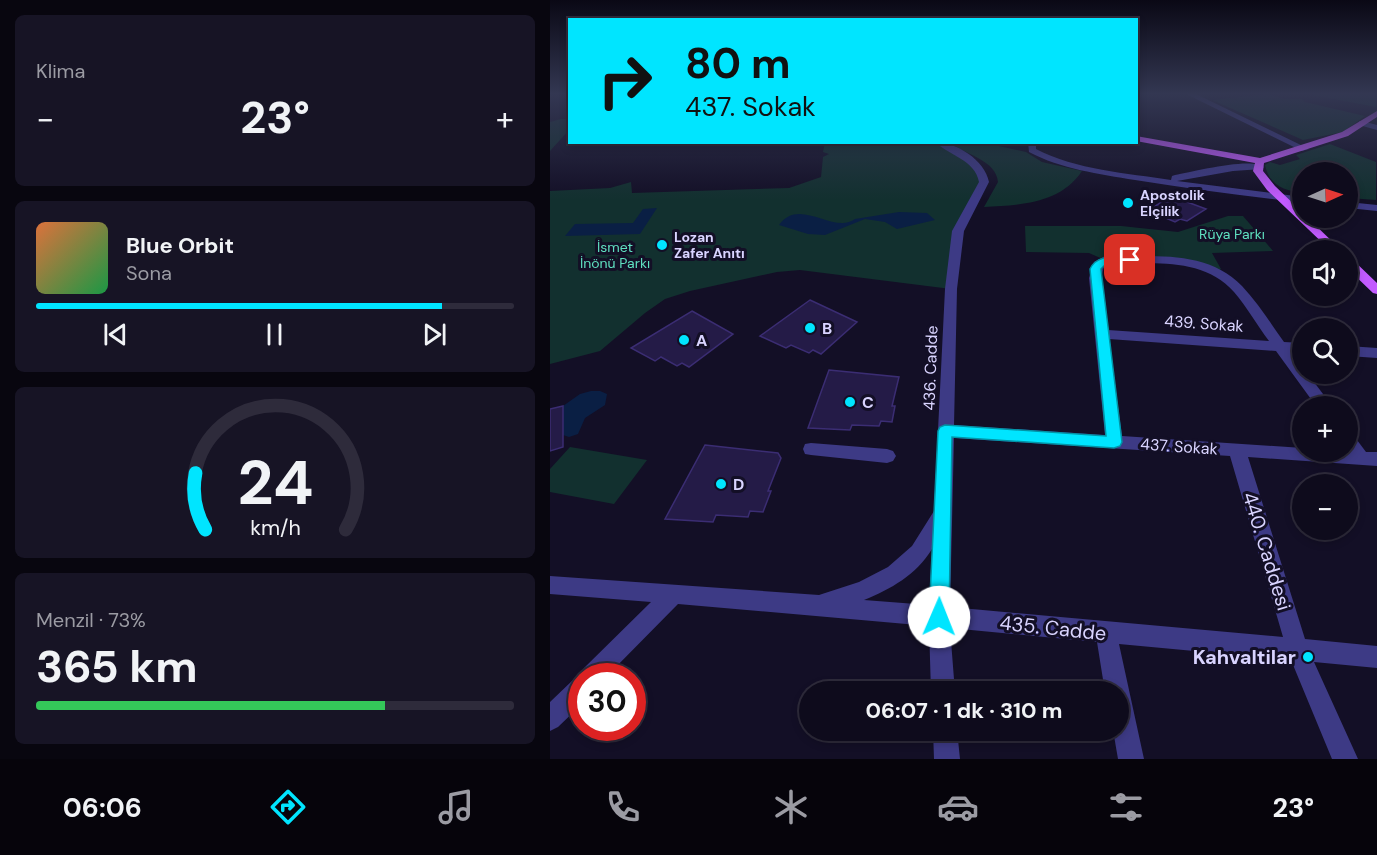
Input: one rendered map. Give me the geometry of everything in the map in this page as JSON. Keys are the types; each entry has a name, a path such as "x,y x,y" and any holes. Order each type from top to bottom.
{"main road":[{"path":"1138,138 1259,164 1345,134 1354,128"},
{"path":"1259,164 1258,171 1263,179 1326,240"},
{"path":"1358,272 1376,290"}],"street":[{"path":"1262,128 1304,148"},
{"path":"1032,144 1032,150 1043,158 1088,170 1292,199"},
{"name":"436. Cadde","path":"942,145 979,168 984,177 984,182 962,220 956,244 951,289 941,515 939,617 942,681"},
{"path":"1168,181 1176,177 1259,164"},
{"path":"1358,207 1376,208"},
{"path":"1114,442 1095,278 1098,265 1112,260 1184,260 1201,265 1230,281 1317,396"},
{"name":"439. Sokak","path":"1102,334 1292,347"},
{"path":"1358,352 1376,353"},
{"name":"437. Sokak","path":"945,431 1369,458"},
{"path":"811,449 887,456"},
{"name":"440. Caddesi","path":"1237,450 1298,651 1345,759"},
{"path":"814,606 855,594 891,578 916,556 941,515"},
{"name":"435. Cadde","path":"550,585 814,606 1376,657"},
{"path":"605,663 674,594"},
{"path":"1106,633 1115,681"},
{"path":"550,719 568,701"},
{"path":"946,741 947,759"},
{"path":"1126,741 1130,759"}],"green space":[{"path":"550,128 568,128 568,131 550,151"},
{"path":"1277,128 1348,128 1343,132 1303,140"},
{"name":"İsmet İnönü Parkı","path":"825,144 941,144 974,163 984,177 962,220 951,289 800,270 777,272 690,291 665,299 600,351 550,364 550,191 610,188 631,182 632,193 789,188 821,177 823,157 829,154 823,152"},
{"path":"952,144 990,144 1026,152 1042,162 1082,171 1062,190 1038,201 984,207 998,182 996,174 986,163"},
{"path":"1330,144 1376,162 1376,200 1358,199 1358,162 1292,162 1292,191 1278,186 1270,178 1265,165 1270,162 1280,165 1300,159 1296,155"},
{"name":"Rüya Parkı","path":"1228,216 1243,216 1273,251 1212,253 1221,269 1216,272 1201,265 1105,260 1089,253 1026,252 1025,226 1121,226 1178,232"},
{"path":"570,447 647,460 614,504 550,492 550,469"}],"water":[{"path":"657,208 640,234 565,236 575,224 633,223 643,209"},
{"path":"899,212 927,213 935,220 897,229 885,222 865,219 825,235 808,234 779,225 787,217 796,214 847,223 855,219"},
{"path":"591,391 607,394 605,405 585,418 578,434 569,437 563,435 563,406 580,394"}],"building":[{"path":"1171,196 1206,209 1187,221 1180,219 1175,222 1154,213 1158,210 1152,208"},
{"name":"B","path":"810,300 857,322 821,354 813,350 809,353 791,345 786,348 760,336"},
{"name":"A","path":"692,311 733,334 689,367 682,363 677,366 661,357 655,361 631,348"},
{"name":"C","path":"829,370 899,377 892,406 895,406 892,422 881,421 879,426 852,425 850,430 808,428"},
{"path":"563,406 563,447 550,451 550,409"},
{"name":"D","path":"705,445 778,453 781,458 768,491 771,491 763,512 750,511 748,517 716,515 713,522 665,519"}],"place":[{"name":"Apostolik Elçilik","path":"1128,203"},
{"name":"Lozan Zafer Anıtı","path":"662,245"},
{"name":"B","path":"810,328"},
{"name":"A","path":"684,340"},
{"name":"C","path":"850,402"},
{"name":"D","path":"721,484"},
{"name":"Kahvaltilar","path":"1308,657"}],"route":[{"path":"939,617 945,431 1114,442 1095,278 1096,269 1101,262 1130,260"}]}
